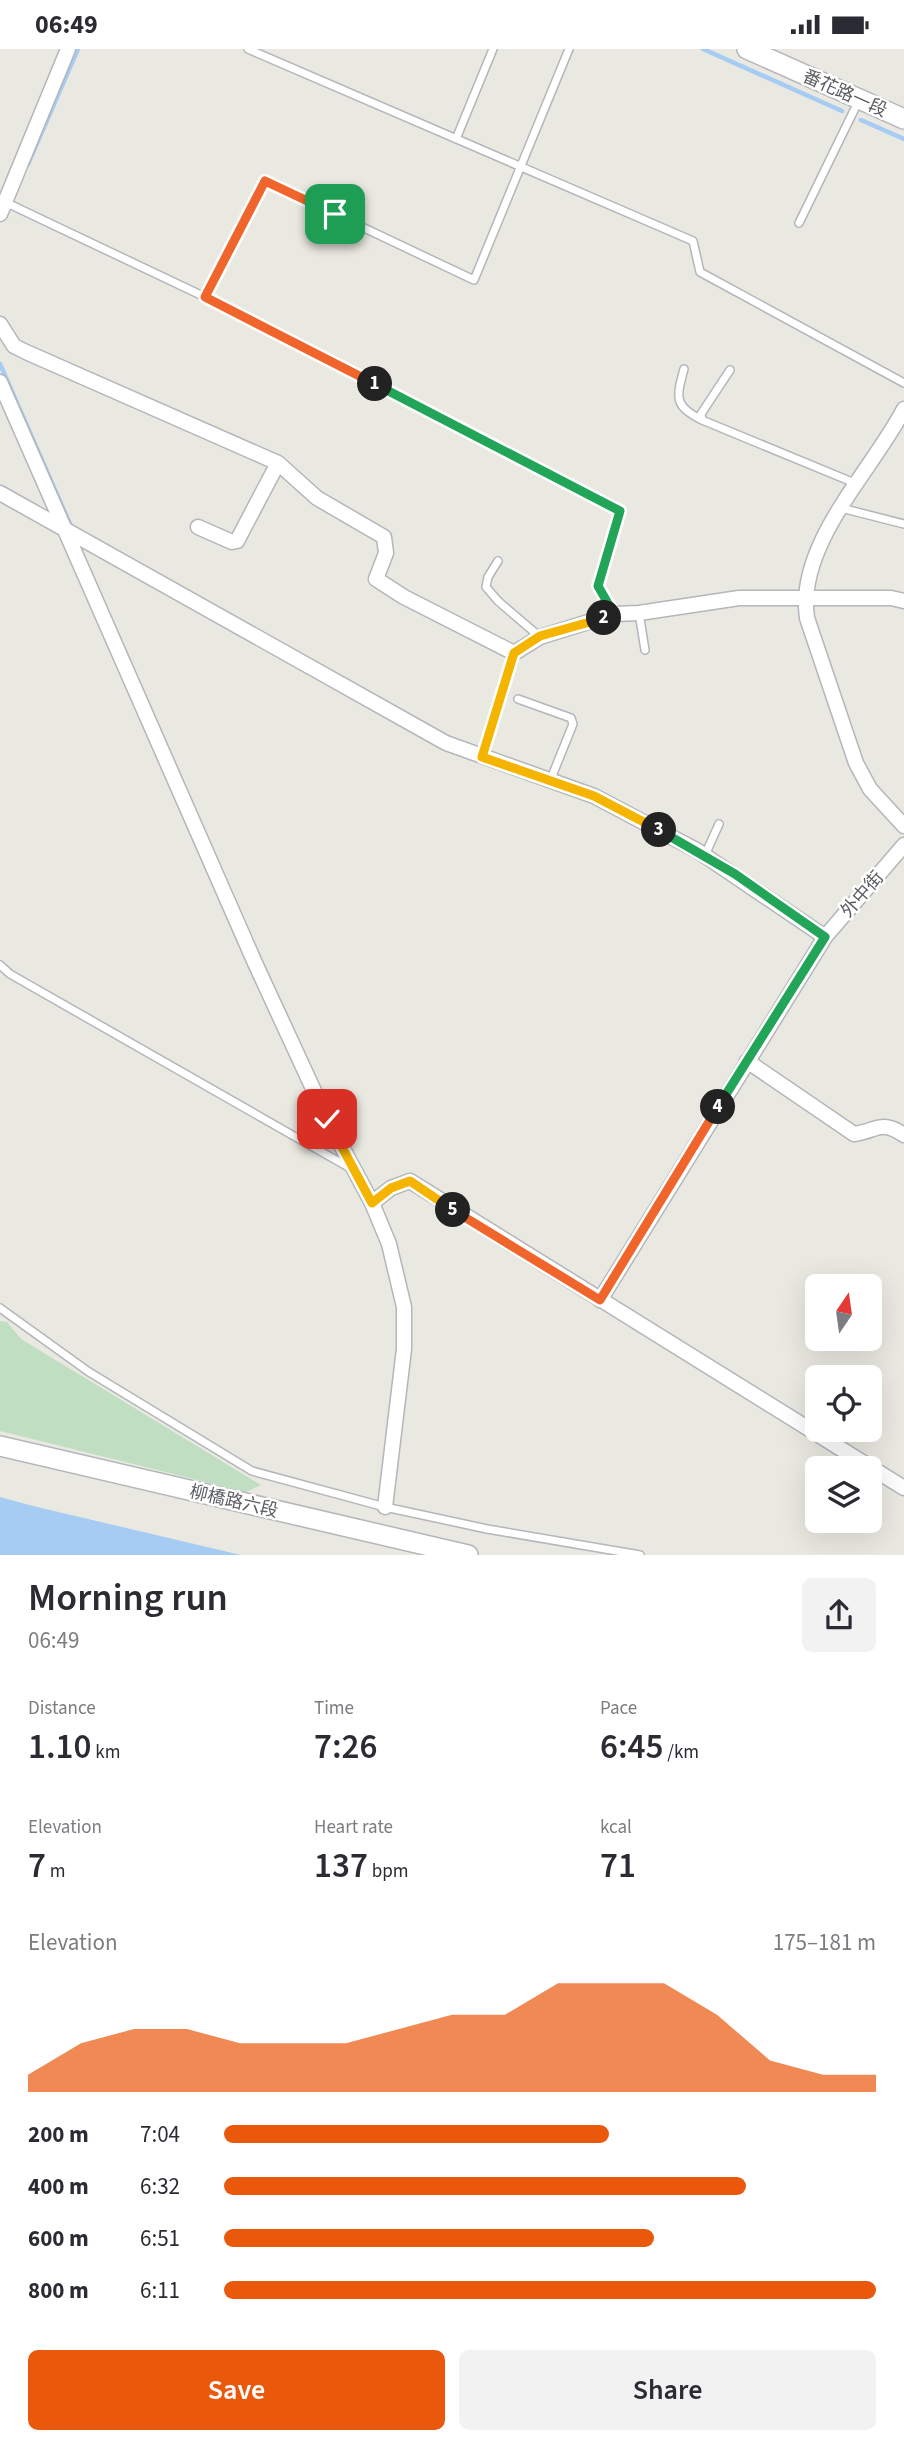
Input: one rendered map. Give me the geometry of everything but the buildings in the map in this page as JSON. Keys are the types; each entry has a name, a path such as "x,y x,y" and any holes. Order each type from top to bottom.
{"main road":[{"name":"番花路一段","path":"747,49 904,119"},
{"name":"柳橋路六段","path":"0,1446 468,1555"}],"street":[{"path":"3,209 68,49"},
{"path":"0,324 13,345 26,352 278,463 317,498 384,537 386,553 376,579 404,597 514,653 540,636 614,614 739,599 891,598 904,601"},
{"path":"0,382 250,951 327,1119 372,1203 389,1244 404,1307 402,1379 385,1507"},
{"path":"904,409 892,432 822,537 804,600 807,618 856,763 870,789 904,826"},
{"path":"198,527 232,543 237,541 278,463"},
{"path":"0,493 375,706 446,743 594,796 705,855 825,937"},
{"name":"外中街","path":"600,1300 825,937 904,845"},
{"path":"747,1061 854,1134 878,1126 893,1128 904,1135"},
{"path":"372,1203 391,1188 410,1181 904,1488"}],"lane":[{"path":"248,49 693,241 700,272 904,383"},
{"path":"456,139 493,49"},
{"path":"205,297 265,181 474,280 569,49"},
{"path":"799,223 859,99"},
{"path":"3,209 205,297 620,511 598,586 614,614"},
{"path":"684,369 677,391 679,403 689,414 857,484"},
{"path":"702,420 701,414 730,370"},
{"path":"841,508 904,524"},
{"path":"498,561 488,577 486,587 498,601 540,636"},
{"path":"639,613 645,650"},
{"path":"482,757 514,653"},
{"path":"518,699 571,718 573,724 550,782"},
{"path":"705,855 719,824"},
{"path":"0,965 10,974 354,1170"},
{"path":"0,1308 89,1372 252,1471 385,1507 487,1529 640,1555"}],"green space":[{"path":"0,1321 7,1322 21,1339 261,1485 246,1492 0,1431"}],"water":[{"path":"0,1497 33,1506 241,1555 0,1555"}],"waterway":[{"path":"28,164 78,49"},
{"path":"703,49 842,111"},
{"path":"861,120 904,139"},
{"path":"0,364 70,524"}],"route":[{"path":"327,1119 372,1203 391,1188 410,1181 600,1300 825,937 698,851 594,796 482,757 514,653 540,636 614,614 598,586 620,511 205,297 265,181 335,214"}]}
